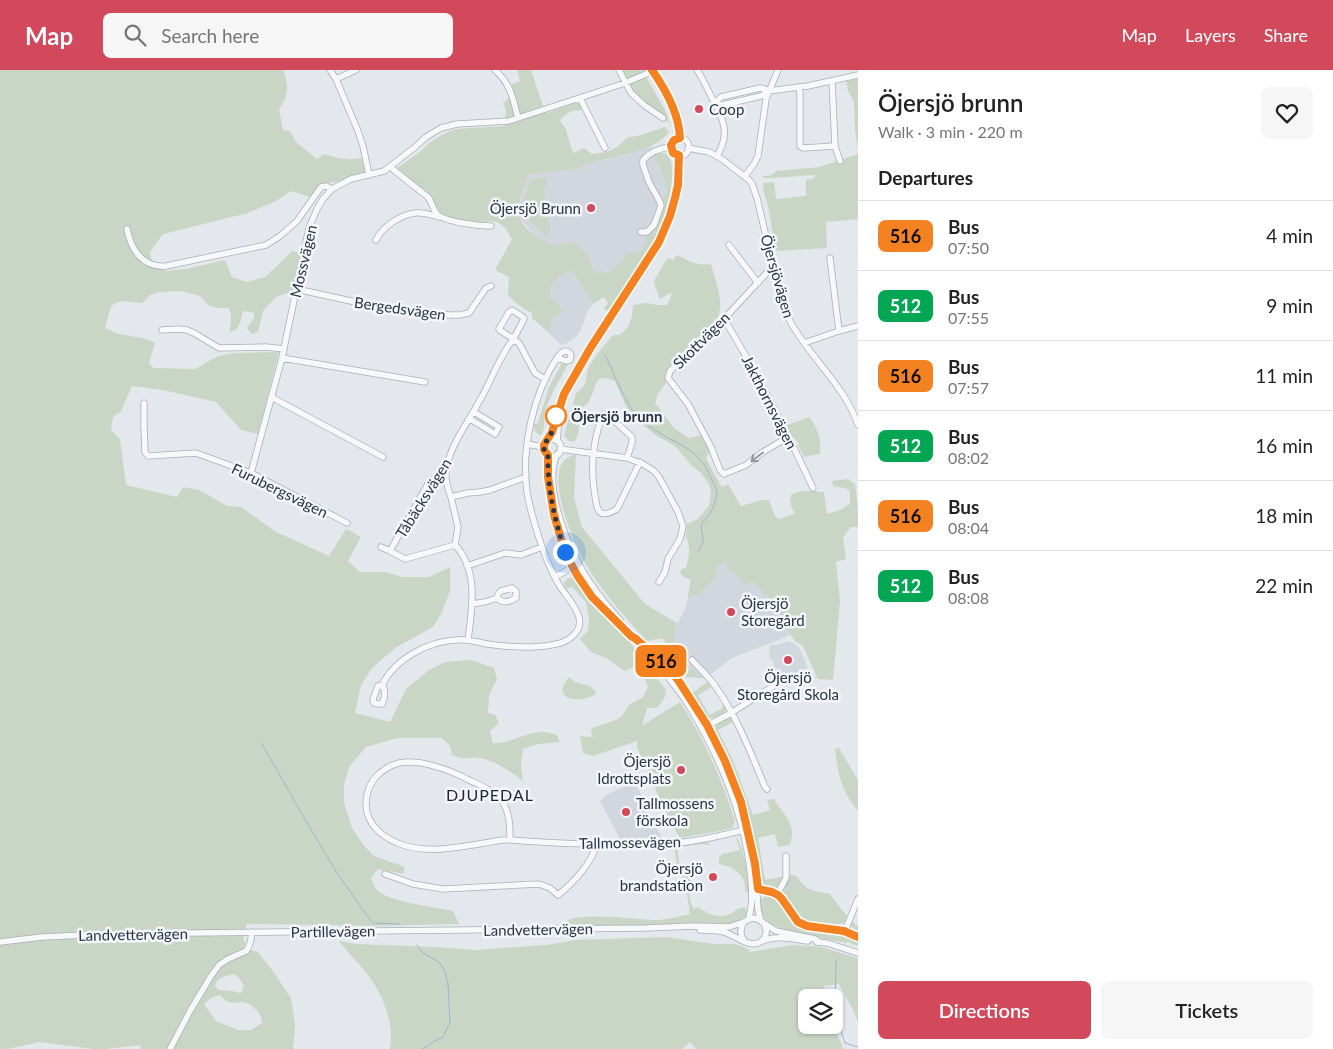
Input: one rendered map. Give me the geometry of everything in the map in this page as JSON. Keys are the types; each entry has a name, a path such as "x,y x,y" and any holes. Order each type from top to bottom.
{"street":[{"path":"330,70 336,79 358,131 369,175"},
{"path":"336,79 356,70"},
{"path":"495,70 509,87 518,118"},
{"path":"619,70 634,96 663,118"},
{"path":"127,229 132,246 141,258 154,266 160,267 266,245 297,221 321,187 332,188 351,179 384,171 426,137 441,128 457,124 509,121 625,83 652,70 660,80 671,101 680,138"},
{"path":"697,70 723,119 725,130 724,142 718,156"},
{"path":"745,176 758,156 768,92 778,70"},
{"path":"714,103 721,97 760,88 768,92 799,88 858,75 856,70"},
{"path":"832,81 835,146 840,161"},
{"path":"799,88 800,146 803,148 835,146"},
{"path":"580,98 605,148"},
{"path":"680,138 686,141 688,148 686,153 679,155 673,153 671,147 674,140 680,138"},
{"path":"640,232 647,232 654,225 661,206 649,182 643,160 659,149 671,147"},
{"name":"Öjersjövägen","path":"688,148 709,152 718,156 745,176 752,184 786,312 795,331 844,396 852,409 858,425"},
{"path":"659,582 665,572 668,559 680,539 683,526 678,512 658,477 650,468 640,462 627,458 593,453 559,452 553,456 544,452 543,447 552,432 564,394 583,360 647,262 666,228 678,185 679,155"},
{"path":"391,167 428,197 432,202 435,212 441,218"},
{"name":"Mossvägen","path":"251,472 282,358 309,228 323,199 332,188"},
{"path":"376,240 385,227 406,215 419,213 473,225 491,226"},
{"path":"730,244 758,283"},
{"path":"830,258 839,331"},
{"name":"Skottvägen","path":"773,266 724,319 670,371 668,378 688,404 711,447 720,470 724,474 746,464 788,437"},
{"name":"Bergedsvägen","path":"296,289 383,308 455,315 469,312 486,288 491,286"},
{"name":"Tåbäcksvägen","path":"390,551 430,482 436,478 442,468 446,467 452,450 474,412 501,358 513,340 524,319 523,316 512,310 499,329 513,340 519,343 535,373 545,379"},
{"name":"Jakthornsvägen","path":"724,319 773,405 813,488"},
{"path":"804,343 858,326"},
{"path":"162,330 179,328 187,330 218,348 284,349"},
{"path":"282,358 425,382"},
{"path":"382,685 396,666 409,656 437,643 450,640 468,640 502,646 537,647 562,642 578,630 580,625 579,615 555,577 542,547 530,509 526,477 527,444 534,410 545,379 557,358"},
{"path":"567,391 558,422 557,441 560,444 553,472 556,500 564,533 576,565"},
{"path":"271,397 383,457"},
{"name":"Furubergsvägen","path":"144,403 145,452 148,456 196,453 251,472 347,523"},
{"path":"470,419 495,434 499,427 474,412"},
{"path":"627,458 633,440 632,437 605,414 602,418 593,453 592,469 598,511 610,513 617,509 640,462"},
{"path":"548,440 554,439 557,441"},
{"path":"527,444 543,447"},
{"path":"548,455 548,477 554,515 565,552 599,595 647,650 704,727 745,830 758,910 766,932 761,942"},
{"path":"446,467 446,478 458,527 455,545 464,556 472,589 468,640"},
{"path":"451,496 490,490 526,477"},
{"name":"Tåbäcksvägen","path":"381,547 405,559 455,545"},
{"path":"467,566 505,553 521,555 542,547"},
{"path":"555,577 576,565"},
{"path":"472,604 497,598"},
{"path":"692,660 713,683 731,713 767,789"},
{"path":"704,727 731,713 772,687"},
{"name":"Tallmossevägen","path":"510,840 509,820 501,799 454,772 427,764 401,763 393,765 378,774 368,789 366,808 369,820 381,835 400,844 412,847 433,849 462,847 510,840 596,844 636,842 667,844 745,830"},
{"path":"385,874 413,884 443,889 539,884 550,888 558,895 567,888 588,864 596,844"},
{"path":"777,894 786,878 786,856"},
{"path":"755,889 777,894 798,922 802,924 815,928 844,931 858,899"},
{"path":"746,942 742,937 741,928 751,910 755,889"},
{"name":"Landvettervägen","path":"400,930 729,927 754,918 776,931 816,939 819,942"},
{"name":"Landvettervägen","path":"647,928 717,931 754,944 772,938 819,942 858,953"},
{"name":"Partillevägen","path":"266,931 400,930"},
{"name":"Landvettervägen","path":"0,942 74,935 266,931"},
{"path":"170,1049 214,972 223,962 246,951 251,943 252,932"}],"shaded area":[{"name":"Öjersjö Brunn","path":"652,145 655,160 660,167 667,192 659,220 651,234 646,236 646,247 641,252 626,254 615,269 602,273 595,272 591,262 574,242 550,245 536,236 519,218 518,210 529,175 576,169 586,164 626,155"},
{"path":"572,269 593,304 588,310 576,337 561,345 548,332 552,327 551,320 560,313 559,306 550,297 549,291 555,279"},
{"name":"Öjersjö Storegård","path":"724,561 728,570 734,573 745,585 753,581 765,593 777,607 790,634 732,658 710,675 703,677 681,676 675,669 675,656 672,655 674,649 674,630 686,607 691,579"},
{"name":"Öjersjö Storegård Skola","path":"789,641 800,649 808,668 782,680 770,658 770,645"},
{"name":"Tallmossens förskola","path":"633,783 634,787 637,786 649,810 646,811 650,814 663,840 620,839 600,801 608,794"}],"green space":[{"path":"0,70 283,70 287,90 285,99 279,109 283,130 290,131 296,142 317,159 324,154 343,159 363,158 366,174 340,181 323,183 310,197 291,191 276,201 248,213 163,234 150,252 152,262 166,271 186,269 225,260 232,277 247,282 265,277 292,251 300,253 293,291 276,297 263,311 258,332 252,334 247,328 254,318 254,313 243,311 237,329 230,332 231,313 228,308 217,308 208,305 200,296 181,291 159,292 150,295 143,303 120,301 111,306 105,328 119,334 147,339 155,343 149,363 153,368 195,369 218,356 235,353 279,352 258,434 241,430 216,402 163,390 132,386 121,411 113,417 111,430 120,439 126,485 177,497 183,487 199,490 227,506 241,507 276,532 329,556 346,529 361,537 348,561 360,572 386,572 402,577 429,577 450,567 450,591 441,614 433,627 395,648 372,668 361,685 355,713 390,722 406,689 429,670 445,662 471,660 494,668 497,679 489,695 488,713 495,715 499,723 490,731 493,743 505,742 528,734 542,732 557,735 560,742 538,744 523,749 521,764 523,781 492,762 480,758 455,757 452,755 450,746 442,738 397,738 366,747 349,767 344,785 344,803 352,828 364,846 374,856 405,867 403,874 378,869 371,878 374,886 379,892 398,900 453,911 459,924 377,926 247,924 243,938 245,942 244,948 258,952 291,998 295,1026 293,1048 295,1049 140,1049 141,1045 93,1049 40,1042 0,1049","holes":["234,974 244,986 242,992 219,990 215,986 220,979","220,995 230,1003 241,1002 253,1006 258,1012 262,1023 251,1030 238,1030 216,1021 204,1004 211,998"]},
{"path":"517,70 531,70 547,113 578,102 582,107 581,111 571,111 560,120 565,127 573,153 584,148 592,154 607,152 617,147 628,137 638,136 665,127 669,132 654,144 631,153 586,164 576,169 529,175 519,209 522,223 533,234 551,245 574,242 585,252 595,272 600,273 614,269 626,254 642,250 646,236 651,233 659,220 667,192 654,154 664,153 670,159 672,169 669,197 659,230 641,263 615,302 606,311 604,308 608,303 604,297 593,304 572,270 556,280 551,287 550,297 562,309 551,320 552,327 548,332 532,318 532,313 513,301 508,295 509,277 495,270 512,239 506,229 498,222 489,221 480,224 454,220 442,215 426,192 397,168 430,142 445,133 456,129 505,126 506,109 503,104 513,94 512,84 520,81"},
{"path":"622,70 642,70 666,112 670,125 664,116 632,90"},
{"path":"858,79 858,149 854,102 848,91 846,80"},
{"path":"858,153 858,219 826,222 827,248 776,251 763,183 774,182 776,199 806,196 806,180 814,178 815,175 773,178 763,178 762,176 772,175 776,171 820,167"},
{"path":"545,177 547,189 544,189 547,220 550,226 547,236 529,220 524,211 526,194 531,179"},
{"path":"677,255 697,264 711,264 719,291 720,312 718,318 669,367 665,374 666,383 658,394 655,403 674,428 689,438 703,435 710,451 706,458 714,474 722,487 728,484 741,506 769,500 775,516 780,519 795,513 792,508 791,499 792,494 796,492 824,492 827,514 838,511 850,504 850,491 833,486 832,481 848,479 855,484 858,527 851,527 843,537 846,559 836,562 840,602 833,680 818,679 803,646 795,641 790,634 777,607 753,582 745,585 734,573 728,570 726,562 718,564 712,581 704,590 688,598 691,580 682,576 680,572 686,568 689,557 689,545 686,538 687,524 698,519 709,506 711,491 709,484 675,446 657,436 638,421 626,406 615,381 608,378 599,379 589,401 576,412 579,432 576,440 573,442 569,441 564,436 576,393 586,382 590,365 613,335 620,335 628,327 633,305 646,303 667,305 672,294 670,293 660,299 654,283 666,260 669,258 673,260"},
{"path":"562,363 568,364 550,399 545,412 543,430 541,435 539,435 534,430 534,424 538,423 549,387"},
{"path":"810,417 818,432 820,454 804,457 799,444 787,425"},
{"path":"576,454 574,498 582,527 645,604 677,623 672,655 667,655 664,640 646,640 609,598 578,549 566,519 559,489 561,465 567,458"},
{"path":"568,578 573,578 594,606 626,637 666,690 662,702 656,708 647,708 643,725 680,702 705,745 718,775 735,821 732,828 680,838 671,823 637,748 637,741 593,756 583,753 580,736 593,737 592,728 622,716 629,705 643,697 648,687 642,674 636,668 624,671 608,659 591,652 580,639 588,631 589,619 586,602 572,587 566,589 564,583"},
{"path":"678,640 687,652 677,665 684,675 692,669 704,678 683,677 672,666"},
{"path":"569,677 575,682 590,686 596,694 583,699 565,696 563,691 564,685"},
{"path":"707,682 712,687 698,695 709,715 723,708 722,705 726,709 725,713 716,718 707,718 690,695"},
{"path":"730,718 733,719 733,722 718,730 732,758 753,815 770,810 767,800 774,799 791,825 792,837 790,845 778,847 775,834 758,838 765,880 785,876 776,888 768,887 761,881 754,842 741,792 713,731 716,726"},
{"path":"839,748 858,780 858,811 841,782 835,749"},
{"path":"735,836 741,847 745,862 749,891 746,892 744,880 738,872 719,864 719,858 722,854 740,850"},
{"path":"707,841 710,845 677,847 680,869 692,873 689,895 694,909 698,907 709,914 721,916 745,908 748,913 746,918 736,923 622,926 565,925 571,919 581,917 659,920 690,914 685,880 678,872 674,845"},
{"path":"788,875 798,877 803,885 811,890 830,894 841,909 858,925 858,931 846,921 837,925 815,923 795,912 783,893 788,883"},
{"path":"766,895 779,900 792,919 820,932 847,935 858,940 858,946 848,942 799,934 768,922 761,912 760,906 761,900"},
{"path":"667,937 713,944 734,944 748,949 750,952 794,945 821,947 858,958 858,1022 839,984 824,986 824,989 798,989 798,1034 838,1034 843,1049 696,1049 690,1042 682,1049 390,1049 391,1029 379,992 368,975 339,941 356,944 477,950 546,945 575,940"}],"waterway":[{"path":"605,355 625,399 643,422 688,449 701,460 706,468 717,492 710,514 702,524 703,541 698,551"},
{"path":"262,744 337,873 371,921"},
{"path":"781,893 788,883 788,879"},
{"path":"373,923 399,924"},
{"path":"417,945 422,952 440,963 448,984 450,1022 443,1037 423,1049"},
{"path":"836,960 835,1006 839,1025 845,1043 858,1047"}],"bus line":[{"name":"516","path":"652,70 660,80 671,101 679,131 680,138 674,140 671,145 673,153 679,155 679,175 675,198 666,228 659,242 591,347 564,394 552,432 544,445 545,453 548,455 551,503 565,552 577,575 592,597 631,636 667,667 678,680 707,725 725,761 741,802 755,864 758,889 778,895 798,922 815,928 844,931 858,937"}],"place":[{"name":"Coop","path":"699,109"},
{"name":"Öjersjö Brunn","path":"591,208"},
{"name":"Öjersjö brunn","path":"556,416"},
{"name":"Öjersjö Storegård","path":"731,612"},
{"name":"Öjersjö Storegård Skola","path":"788,660"},
{"name":"Öjersjö Idrottsplats","path":"681,770"},
{"name":"Tallmossens förskola","path":"626,812"},
{"name":"Öjersjö brandstation","path":"713,877"}],"district":[{"name":"DJUPEDAL","path":"490,794"}],"route":[{"path":"556,416 552,432 543,449 548,455 551,503 565,552"}]}
